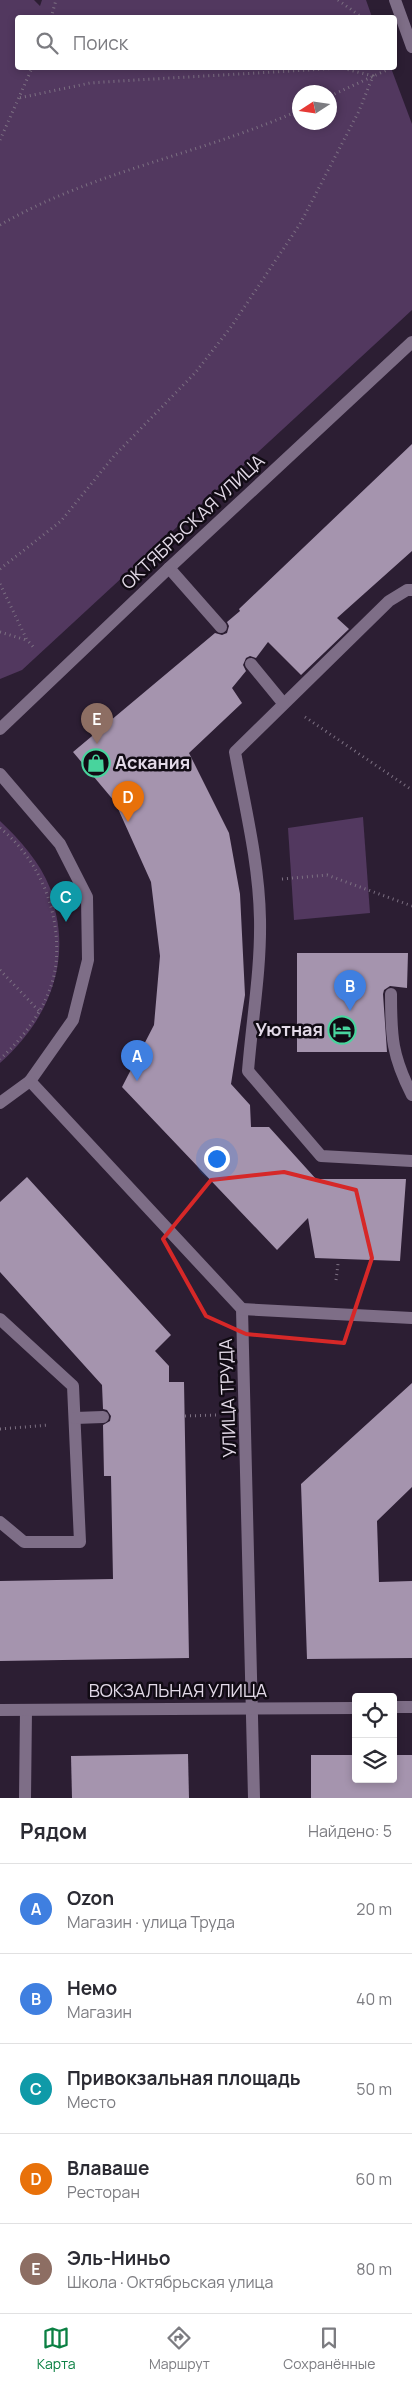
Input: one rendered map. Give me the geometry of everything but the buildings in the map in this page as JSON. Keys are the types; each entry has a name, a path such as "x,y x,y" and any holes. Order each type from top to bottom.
{"street":[{"path":"395,0 412,47"},
{"name":"ОКТЯБРЬСКАЯ УЛИЦА","path":"0,729 169,568 412,342"},
{"path":"169,568 221,627"},
{"path":"412,590 407,590 389,601 235,752 257,881 260,918 259,972 248,1071 321,1156 412,1161"},
{"path":"251,664 283,703"},
{"path":"0,774 60,844 87,897 88,960 73,1020 30,1081 0,1102"},
{"path":"391,994 393,1050 399,1070 412,1096"},
{"path":"30,1081 242,1309 412,1318"},
{"name":"УЛИЦА ТРУДА","path":"242,1309 254,1709 254,1798"},
{"path":"0,1319 73,1386 80,1542 24,1542 0,1522"},
{"path":"75,1418 103,1418"},
{"path":"397,1707 412,1707"},
{"name":"ВОКЗАЛЬНАЯ УЛИЦА","path":"0,1710 352,1708"},
{"path":"24,1798 26,1710"}],"path":[{"path":"52,15 56,0"},
{"path":"338,0 359,15"},
{"path":"0,140 31,70"},
{"path":"19,98 82,84 308,70"},
{"path":"350,70 373,76"},
{"path":"337,93 373,76 381,70"},
{"path":"0,569 61,521 114,456 195,374 231,327 300,224 359,111 373,76"},
{"path":"0,225 24,211 79,188 292,113"},
{"path":"0,584 27,640 35,649"},
{"path":"0,632 27,640"},
{"path":"283,703 412,790"},
{"path":"0,828 13,838 31,862 47,890 56,929 56,965 47,994 15,1046 0,1058"},
{"path":"257,881 327,875 412,906"},
{"path":"0,970 38,1011"},
{"path":"336,1280 338,1264"},
{"path":"185,1416 217,1415"},
{"path":"0,1429 50,1425 75,1418"}],"highlighted area":[{"path":"284,1172 356,1190 372,1258 344,1343 246,1334 206,1316 163,1239 211,1180"}],"shaded area":[{"path":"0,0 34,0 40,6 42,0 366,0 371,15 15,15 15,70 392,70 412,124 412,310 22,670 0,679"},
{"path":"363,817 370,913 294,920 288,828"},
{"path":"0,821 29,852 46,878 53,898 59,935 59,956 49,996 40,1014 29,1032 0,1063"}],"place":[{"name":"Эль-Ниньо","path":"97,744"},
{"name":"Аскания","path":"96,763"},
{"name":"Влаваше","path":"128,822"},
{"name":"Привокзальная площадь","path":"66,922"},
{"name":"Немо","path":"350,1011"},
{"name":"Уютная","path":"342,1030"},
{"name":"Ozon","path":"137,1081"}]}
